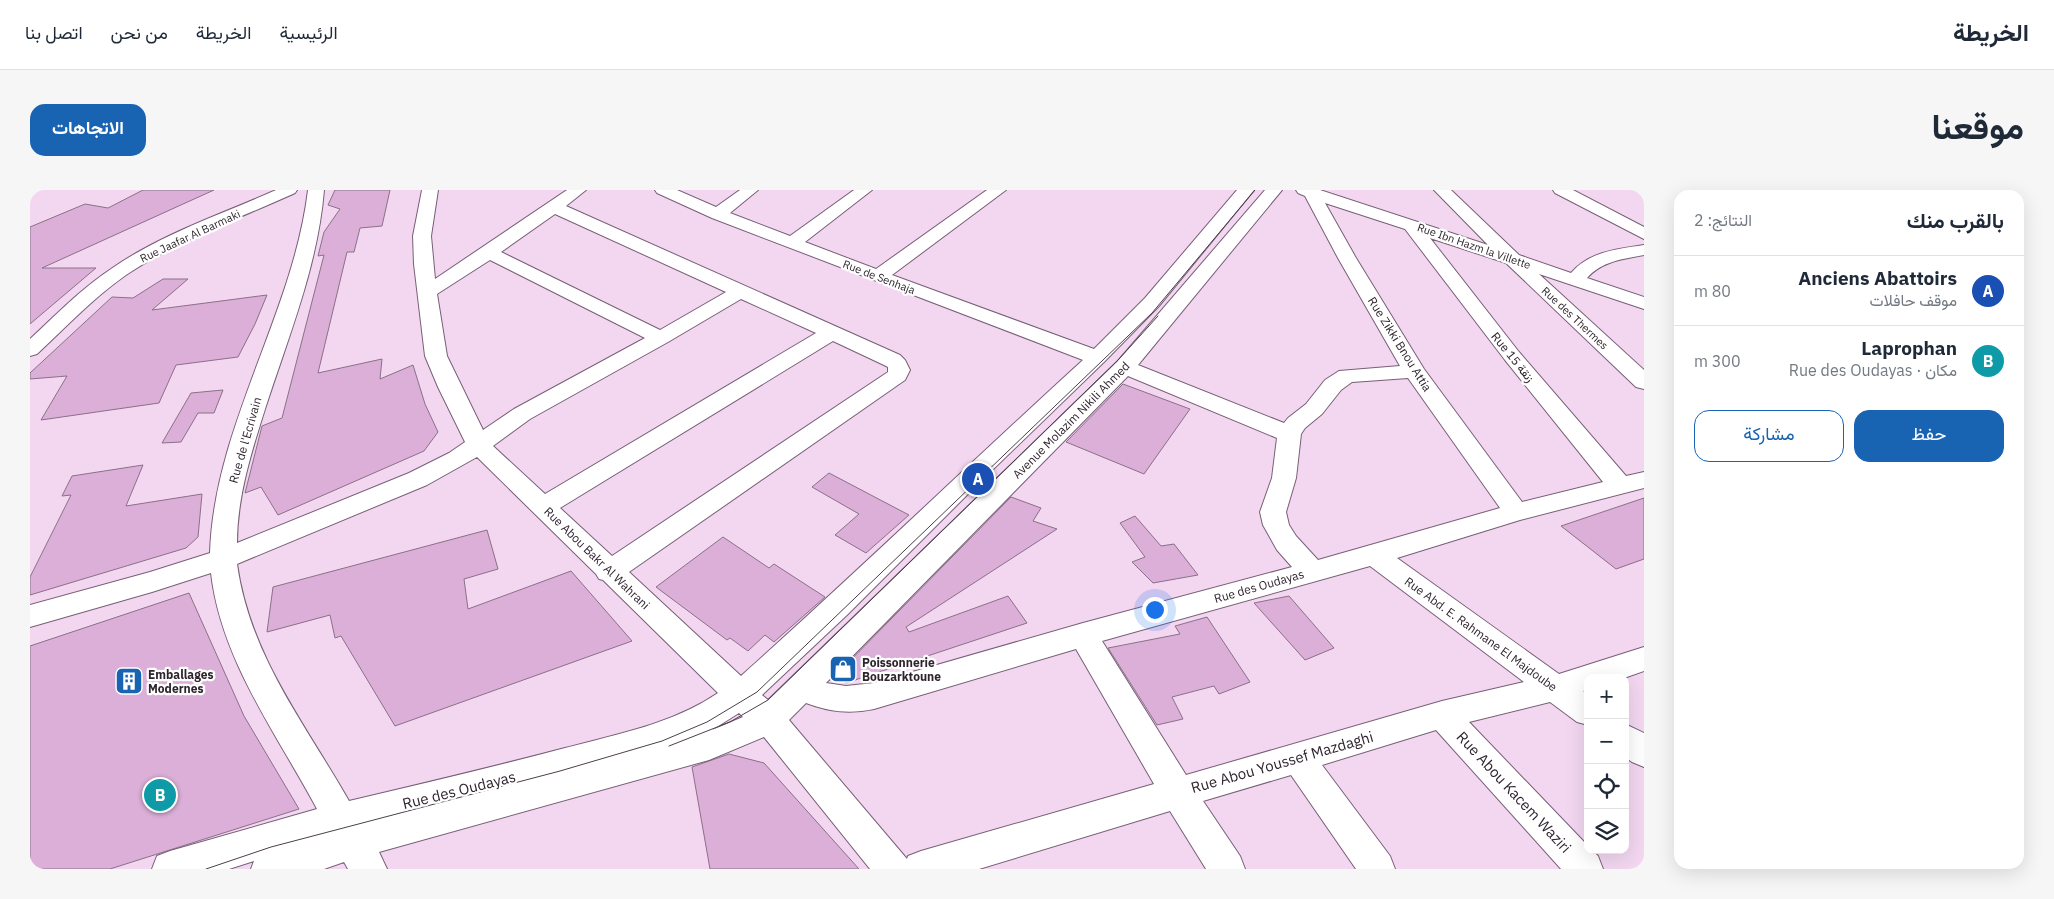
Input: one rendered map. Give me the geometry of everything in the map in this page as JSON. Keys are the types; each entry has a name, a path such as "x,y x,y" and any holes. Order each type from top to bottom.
{"street":[{"name":"Rue Jaafar Al Barmaki","path":"30,350 107,282 130,265 171,243 290,190"},
{"name":"Rue de l'Ecrivain","path":"316,190 302,263 236,465 228,505 223,558 230,602 242,638 262,684 354,844"},
{"name":"Rue Abou Bakr Al Wahrani","path":"430,190 422,236 423,264 436,356 478,446 543,506 609,572 742,694 783,736 893,869"},
{"path":"427,292 578,190"},
{"name":"Rue de Senhaja","path":"663,190 792,243 1097,358"},
{"path":"718,214 750,190"},
{"path":"792,243 864,190"},
{"path":"878,276 998,190"},
{"name":"Avenue Molazim Nikili Ahmed","path":"742,694 838,606 971,476 1097,358 1152,302 1246,190"},
{"name":"Avenue Molazim Nikili Ahmed","path":"768,721 1125,367 1274,190"},
{"name":"Rue des Thermes","path":"1442,190 1512,260 1642,379"},
{"path":"1561,190 1644,234"},
{"path":"1581,190 1644,224"},
{"name":"Rue Ibn Hazm la Villette","path":"1308,192 1644,303"},
{"name":"Rue Zikki Bnou Attia","path":"1308,192 1414,371 1516,512"},
{"path":"554,207 833,332 892,360 899,366 900,370 897,375 609,572"},
{"name":"Rue 15 زنقة","path":"1411,225 1512,356 1632,483"},
{"path":"1576,280 1584,268 1596,260 1644,250"},
{"path":"488,252 661,338"},
{"path":"30,616 152,582 223,558 418,479 458,459 522,414 661,338 741,291"},
{"path":"543,506 833,332"},
{"path":"1125,367 1289,434"},
{"path":"1312,571 1286,543 1276,525 1273,512 1284,478 1289,434 1296,423 1314,409 1333,385 1347,376 1414,371"},
{"name":"Rue des Oudayas","path":"811,678 821,696 842,700 856,700 874,696 1083,635 1374,555 1516,512 1632,483"},
{"name":"Rue Abd. E. Rahmane El Majdoube","path":"1374,555 1584,709"},
{"path":"1083,635 1178,793 1227,869"},
{"name":"Rue Abou Youssef Mazdaghi","path":"921,869 1442,715 1554,688 1644,659"},
{"name":"Rue des Oudayas","path":"170,869 354,844 482,785 646,741 696,723 742,694"},
{"name":"Rue Abou Kacem Waziri","path":"1442,715 1585,869"},
{"name":"Rue des Oudayas","path":"269,869 709,746 768,721"},
{"path":"1629,741 1644,752"},
{"path":"1298,758 1378,869"}],"building":[{"path":"143,190 214,190 42,268 96,268 30,324 30,227 85,204 108,208"},
{"path":"335,190 390,190 382,226 360,228 354,252 347,252 318,373 382,359 380,379 413,365 425,404 438,432 424,451 278,515 261,487 245,493 262,426 282,418 324,255 318,256 324,232 340,209 328,205"},
{"path":"163,279 188,279 152,310 267,295 238,357 176,365 159,403 41,420 67,376 30,379 30,373 112,297 133,298"},
{"path":"1123,384 1190,409 1144,474 1066,442"},
{"path":"223,390 214,413 198,413 181,442 162,443 191,393"},
{"path":"143,465 126,506 202,494 198,537 186,548 30,595 30,577 71,495 62,496 72,476"},
{"path":"829,473 909,515 866,553 835,535 859,514 812,487"},
{"path":"1011,497 1041,508 1033,521 1057,529 906,627 909,632 1008,596 1027,623 846,683 838,673"},
{"path":"1644,498 1644,559 1616,569 1561,526"},
{"path":"1135,516 1161,546 1174,544 1198,575 1153,583 1132,562 1145,557 1120,523"},
{"path":"487,530 498,569 464,579 468,609 571,571 632,641 395,726 341,636 335,638 330,615 267,632 273,587"},
{"path":"723,537 769,568 774,564 825,597 774,642 765,635 748,651 730,638 727,640 656,587"},
{"path":"189,593 244,716 299,809 110,869 30,869 30,646"},
{"path":"1289,596 1334,648 1305,660 1254,603"},
{"path":"1207,617 1250,682 1219,694 1214,686 1172,697 1183,719 1157,725 1108,648 1180,634 1175,626"},
{"path":"729,754 764,763 859,869 710,869 692,767"}],"tram line":[{"path":"206,869 271,847 560,771 662,741 707,722 757,692 1152,313 1255,190"},
{"path":"669,746 730,722 768,700 1119,359 1158,316"}],"place":[{"name":"Anciens Abattoirs","path":"978,479"},
{"name":"Poissonnerie Bouzarktoune","path":"843,669"},
{"name":"Emballages Modernes","path":"129,681"},
{"name":"Laprophan","path":"160,795"}]}
